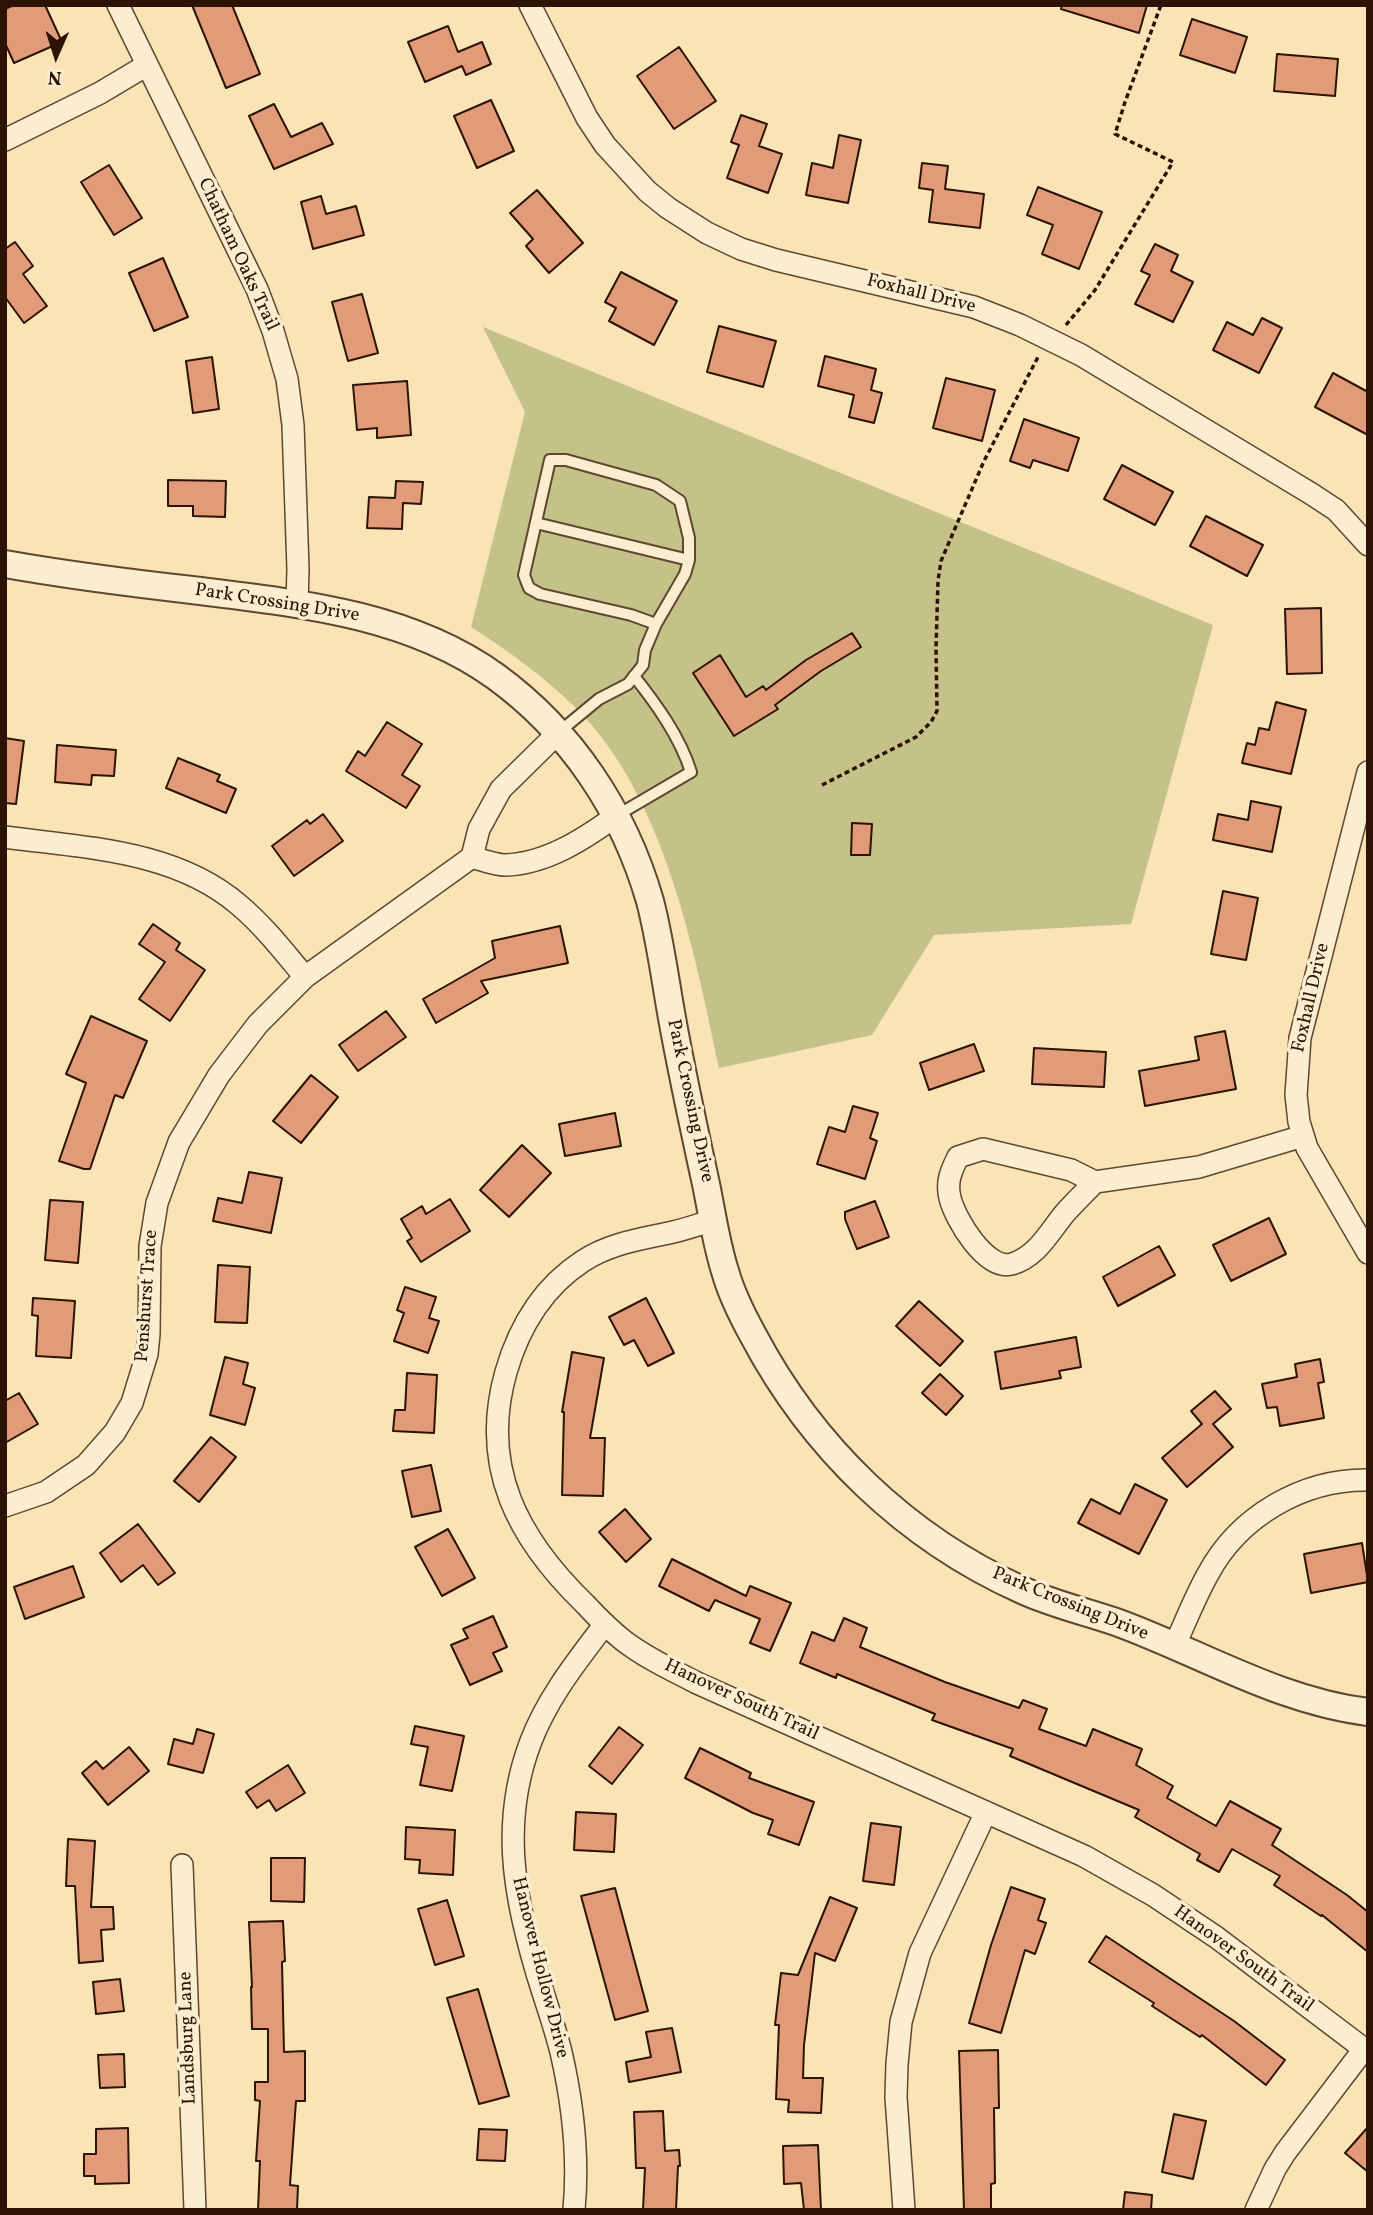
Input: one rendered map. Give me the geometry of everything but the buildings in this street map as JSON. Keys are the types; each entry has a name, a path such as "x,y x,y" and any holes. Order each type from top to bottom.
{"street":[{"name":"Chatham Oaks Trail","path":"118,5 257,289 284,366 293,425 297,604"},
{"name":"Foxhall Drive","path":"530,5 587,118 605,145 647,191 697,227 741,249 776,260 974,307 1020,324 1081,355 1310,493 1336,510 1368,545"},
{"path":"5,140 100,93 148,65"},
{"name":"Park Crossing Drive","path":"5,564 342,612 422,636 453,650 495,677 559,732 586,767 616,816 634,854 655,925 724,1271 743,1316 766,1359 786,1392 821,1439 854,1475 900,1515 937,1543 979,1569 1022,1590 1116,1623 1280,1690 1328,1705 1368,1712"},
{"path":"559,732 501,789 479,829 472,858 503,865 539,859 585,839 616,816"},
{"name":"Foxhall Drive","path":"1368,772 1300,1038 1296,1095 1299,1122 1307,1148 1368,1253"},
{"path":"5,837 112,851 148,859 207,883 239,905 274,939 305,977"},
{"name":"Penshurst Trace","path":"5,1506 46,1492 74,1475 105,1446 126,1413 138,1387 147,1354 150,1247 160,1193 175,1152 219,1074 258,1024 305,977 472,858"},
{"path":"1095,1182 1065,1213 1044,1241 1023,1260 1008,1266 988,1259 967,1233 950,1199 949,1174 958,1157 983,1149 1071,1170 1095,1182 1199,1167 1303,1136"},
{"name":"Hanover South Trail","path":"714,1220 612,1246 584,1260 560,1279 531,1312 523,1327 503,1383 497,1416 498,1450 504,1483 514,1509 526,1535 548,1566 622,1640 646,1656 697,1683 1084,1856 1153,1895 1216,1937 1366,2051"},
{"path":"1174,1647 1208,1572 1238,1532 1264,1511 1292,1495 1324,1485 1368,1479"},
{"name":"Hanover Hollow Drive","path":"574,2210 576,2140 573,2108 560,2049 535,1968 517,1895 512,1855 513,1814 519,1782 538,1723 559,1687 605,1624"},
{"path":"904,2210 896,2098 901,2022 920,1953 986,1812"},
{"name":"Landsburg Lane","path":"182,1865 195,2210"},
{"path":"1256,2210 1285,2153 1366,2051"}],"lane":[{"path":"559,732 599,699 628,684 643,665 645,650 656,624 685,574 690,538 680,501 656,485 566,460 550,460 524,575 529,588 540,594 631,615 656,624"},
{"path":"536,523 689,560"},
{"path":"616,816 691,772 685,753 655,703 634,676"}],"path":[{"path":"822,785 916,737 931,722 937,711 937,581 940,561 984,461 1036,360 1095,290 1173,162 1115,134 1161,5"}],"shaded area":[{"path":"483,327 1213,625 1131,924 934,935 872,1035 719,1068 699,974 672,877 654,830 632,785 607,744 576,708 526,665 471,627 525,412"}]}
